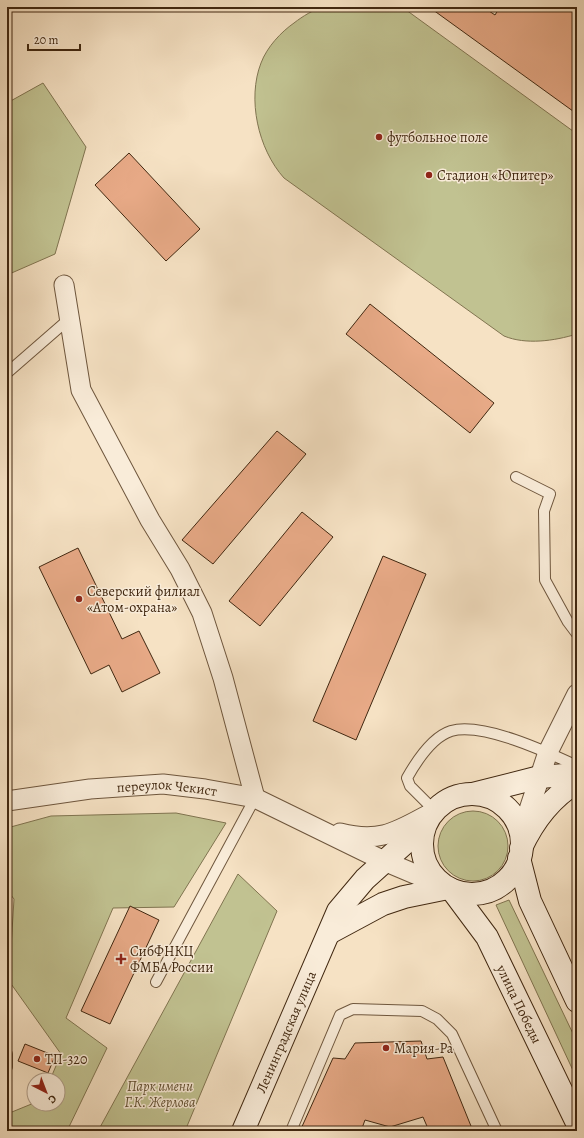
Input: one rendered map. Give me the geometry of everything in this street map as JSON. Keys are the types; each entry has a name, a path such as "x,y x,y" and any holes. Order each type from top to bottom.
{"street":[{"path":"64,285 81,390 150,520 180,569 202,613 223,678 255,798"},
{"path":"577,694 548,752 540,777 521,847 511,874 499,885 476,894 450,889 431,873 424,860 422,839 430,818 452,798 540,777 577,774"},
{"path":"521,847 527,835 550,804 566,788 577,782"},
{"name":"переулок Чекист","path":"7,801 90,789 163,784 205,789 255,798 384,861 450,889"},
{"path":"473,794 491,798 506,808 517,823 530,901 577,1002"},
{"name":"переулок Чекист","path":"319,830 360,837 376,837 430,818"},
{"name":"Ленинградская улица","path":"243,1131 338,911 355,889 430,818"},
{"path":"329,933 383,904 404,897 450,889"},
{"name":"улица Победы","path":"450,889 486,937 577,1123"}],"lane":[{"path":"7,374 69,319"},
{"path":"516,477 550,494 544,511 545,580 568,622 577,634"},
{"path":"430,818 410,786 407,778 418,758 437,740 450,731 492,732 548,752 577,766"},
{"path":"156,982 255,798"},
{"path":"291,1131 340,1015 353,1009 422,1011 437,1019 452,1034 497,1131"},
{"path":"7,1054 7,1067"}],"green space":[{"name":"Стадион «Юпитер»","path":"323,7 402,7 577,134 577,334 559,339 540,341 513,339 504,336 284,178 267,153 262,138 255,108 257,77 264,57 279,35 301,18"},
{"path":"43,83 86,147 55,254 7,275 7,103"},
{"path":"473,811 486,814 498,821 505,833 508,846 505,859 498,871 486,878 473,881 460,878 448,871 441,859 438,846 441,833 448,821 460,814"},
{"path":"176,813 226,823 174,907 113,908 66,1018 107,1048 67,1131 7,1131 7,1114 26,1106 26,1112 66,1112 66,1072 53,1072 61,1054 9,981 14,899 7,890 7,828 51,816"},
{"name":"Парк имени Г.К. Жерлова","path":"238,874 277,911 185,1131 98,1131"},
{"path":"509,900 577,1042 577,1079 496,905"}],"building":[{"path":"429,7 483,7 495,15 500,7 577,7 577,114"},
{"path":"129,153 200,229 166,261 95,185"},
{"path":"370,304 494,403 470,433 346,334"},
{"path":"277,431 306,454 213,564 182,540"},
{"path":"302,512 333,537 260,626 229,601"},
{"name":"Северский филиал «Атом-охрана»","path":"78,548 122,639 139,631 160,673 122,692 109,665 91,674 39,567"},
{"path":"383,556 426,574 356,740 313,721"},
{"path":"130,906 159,920 110,1024 81,1011"},
{"path":"421,1041 427,1059 443,1057 473,1131 429,1131 423,1117 390,1127 365,1120 361,1131 300,1131 333,1058 345,1059 355,1043"},
{"name":"ТП-320","path":"25,1044 55,1056 48,1072 18,1061"}],"place":[{"name":"футбольное поле","path":"379,137"},
{"name":"Стадион «Юпитер»","path":"429,175"},
{"name":"Северский филиал «Атом-охрана»","path":"79,599"},
{"name":"СибФНКЦ ФМБА России","path":"121,959"},
{"name":"Мария-Ра","path":"386,1048"},
{"name":"ТП-320","path":"37,1059"}]}
